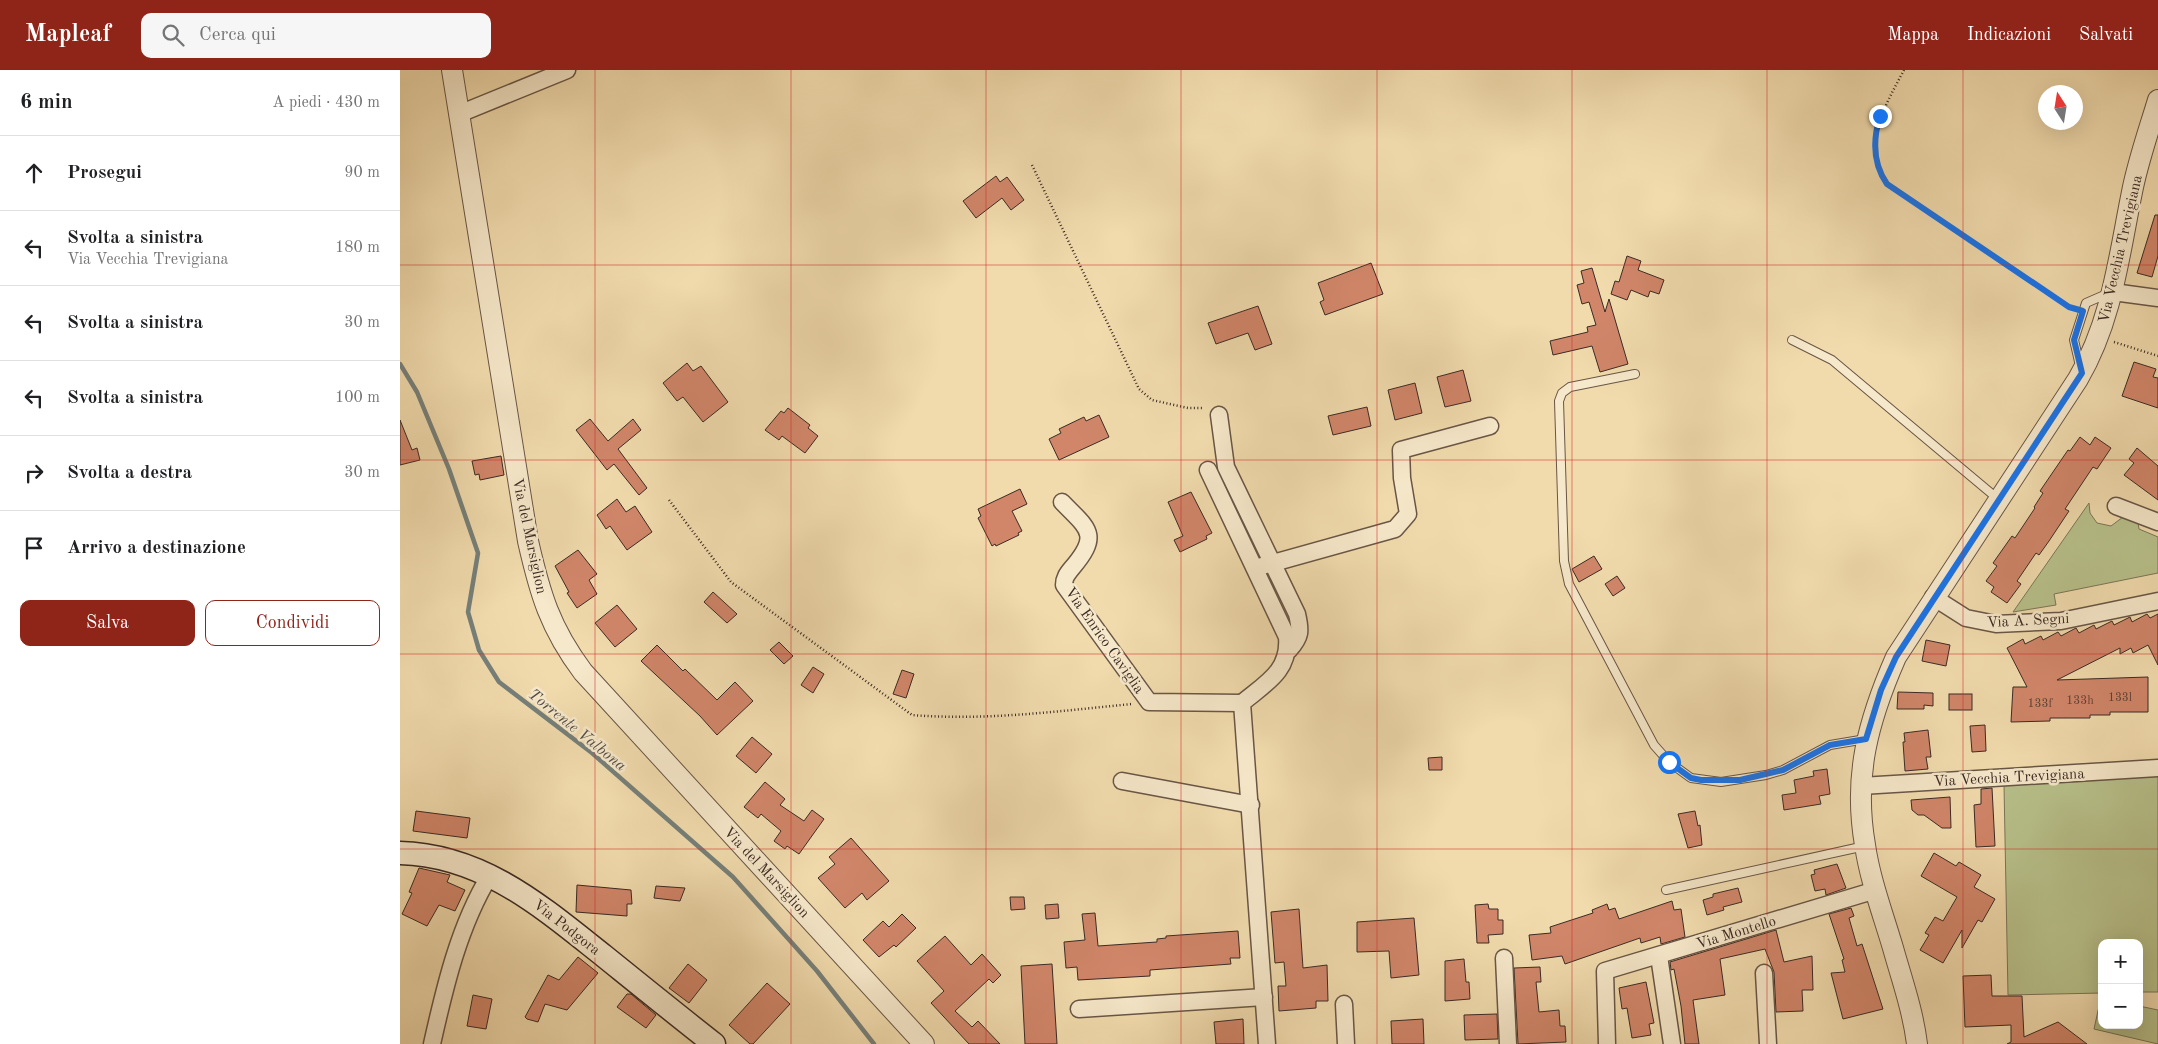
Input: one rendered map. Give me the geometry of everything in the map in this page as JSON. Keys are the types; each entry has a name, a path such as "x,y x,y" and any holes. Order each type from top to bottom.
{"main road":[{"name":"Via Podgora","path":"400,853 440,858 464,864 490,875 528,896 714,1044"}],"street":[{"name":"Via del Marsiglion","path":"452,70 528,541 538,588 554,628 583,672 924,1044"},
{"path":"459,114 566,70"},
{"name":"Via Vecchia Trevigiana","path":"1917,1044 1908,998 1865,846 1861,786 1866,739 1881,690 1896,657 1933,597 2082,373 2095,347 2113,292 2132,189 2158,100"},
{"path":"2113,292 2158,298"},
{"path":"1215,411 1226,467 1297,614 1300,626 1298,640 1289,650 1279,672 1242,703 1251,805 1267,1044"},
{"path":"1255,568 1395,529 1408,514 1400,450 1490,426"},
{"path":"1208,470 1287,637 1289,650"},
{"name":"Via Enrico Caviglia","path":"1062,502 1087,528 1090,536 1088,545 1066,574 1064,585 1148,702 1242,703"},
{"path":"2116,506 2158,522"},
{"name":"Via A. Segni","path":"1933,597 1966,618 1983,623 2061,621 2158,601"},
{"name":"Via Vecchia Trevigiana","path":"1861,786 2158,768"},
{"path":"1122,781 1251,805"},
{"path":"432,1044 446,980 470,914 490,875"},
{"name":"Via Montello","path":"1607,1044 1604,971 1876,890"},
{"path":"1659,956 1672,1044"},
{"path":"1504,958 1508,1044"},
{"path":"1764,973 1768,1044"},
{"path":"1079,1009 1264,998"},
{"path":"1344,1004 1346,1044"}],"lane":[{"path":"2082,373 2074,340 2086,303 2113,292"},
{"path":"1792,340 1832,360 1998,499"},
{"path":"1634,374 1570,387 1562,393 1559,401 1564,561 1569,584 1654,745 1669,762 1691,778 1721,782 1766,775 1783,770 1830,745 1866,739"},
{"path":"1666,890 1865,846"}],"path":[{"path":"1904,70 1880,116 1876,130 1875,149 1878,168 1887,184 2069,307 2083,311"},
{"path":"1032,165 1139,389 1152,400 1188,408 1215,411"},
{"path":"2110,341 2158,356"},
{"path":"669,500 731,582 912,715 946,718 993,717 1148,702"}],"green space":[{"path":"2089,503 2090,513 2097,523 2111,526 2123,517 2137,517 2139,529 2158,537 2158,573 2054,594 2056,605 2013,612"},
{"path":"2158,771 2158,992 2143,992 2143,939 2098,939 2098,993 2008,995 2004,785"},
{"path":"2143,1007 2158,1010 2158,1044 2094,1029 2098,1011 2098,1029 2143,1029"}],"building":[{"path":"996,176 1000,182 1007,177 1024,200 1011,210 1002,198 976,218 963,201"},
{"path":"2155,215 2158,215 2158,256 2152,277 2137,273"},
{"path":"1627,256 1641,261 1638,270 1664,280 1659,294 1650,291 1648,297 1631,290 1627,300 1611,294 1615,281 1619,282"},
{"path":"1371,263 1383,294 1325,315 1320,302 1324,300 1318,283"},
{"path":"1592,268 1605,312 1609,299 1628,364 1600,372 1592,346 1553,355 1550,341 1588,332 1587,327 1596,325 1589,302 1582,304 1577,285 1584,283 1581,271"},
{"path":"1258,306 1272,344 1255,350 1248,333 1216,344 1208,323"},
{"path":"2134,362 2156,369 2153,377 2158,378 2158,408 2122,396"},
{"path":"687,363 693,371 701,366 728,402 703,422 683,397 677,401 663,383"},
{"path":"1463,370 1471,401 1445,407 1437,377"},
{"path":"1415,383 1422,413 1395,420 1388,390"},
{"path":"1367,407 1371,426 1333,435 1328,416"},
{"path":"788,408 810,425 808,428 818,436 805,453 782,436 779,440 765,430 781,411 784,413"},
{"path":"1099,415 1109,437 1059,460 1049,439 1061,433 1059,429 1084,417 1086,421"},
{"path":"590,419 608,441 633,419 641,430 618,449 647,488 639,495 614,464 607,470 576,430"},
{"path":"400,420 412,450 417,448 420,460 400,465"},
{"path":"2080,437 2090,445 2095,437 2111,448 2097,469 2093,467 2065,509 2069,511 2049,541 2039,555 2036,553 2017,581 2021,584 2007,603 1991,592 1994,587 1986,581 1997,566 1993,563 2012,536 2015,538 2043,493 2040,491 2068,450 2070,451"},
{"path":"2137,448 2158,466 2158,500 2124,475 2134,463 2129,459"},
{"path":"501,456 504,475 480,480 479,474 475,475 472,461"},
{"path":"1020,489 1027,504 1012,511 1022,531 1018,533 1019,535 996,546 995,544 992,546 978,518 981,516 978,509"},
{"path":"1191,492 1212,533 1206,536 1207,539 1180,552 1174,540 1183,536 1168,502"},
{"path":"617,499 626,512 635,506 652,532 627,550 610,526 606,529 597,515"},
{"path":"578,550 597,574 589,580 597,594 577,608 567,593 569,592 555,566"},
{"path":"1594,556 1602,569 1579,582 1572,569"},
{"path":"1617,576 1625,588 1613,596 1605,584"},
{"path":"713,592 737,614 727,623 704,602"},
{"path":"617,605 637,629 615,647 595,623"},
{"path":"2147,614 2150,618 2158,614 2158,665 2148,645 2133,653 2131,648 2120,654 2120,648 2057,680 2148,677 2148,712 2110,712 2110,715 2090,715 2090,718 2050,718 2050,721 2011,722 2013,687 2027,687 2007,648 2023,639 2025,644 2041,636 2043,640 2058,632 2061,636 2076,628 2079,633 2094,625 2096,629 2112,621 2114,625 2130,617 2132,622"},
{"path":"1926,640 1950,645 1946,666 1922,661"},
{"path":"779,642 793,656 784,664 770,650"},
{"path":"657,645 683,671 685,669 717,700 735,682 753,701 717,735 700,716 641,661"},
{"path":"813,667 824,674 813,693 801,685"},
{"path":"902,670 914,674 906,698 893,694"},
{"path":"1898,692 1933,693 1933,706 1924,705 1924,709 1897,709"},
{"path":"1949,694 1972,694 1972,710 1949,710"},
{"path":"1985,725 1986,751 1972,752 1970,726"},
{"path":"1928,730 1931,757 1926,757 1928,769 1905,771 1904,733"},
{"path":"752,737 772,754 756,773 736,756"},
{"path":"1442,757 1442,770 1429,770 1428,758"},
{"path":"1827,769 1830,794 1819,796 1821,804 1784,810 1782,795 1796,793 1794,780 1814,776 1813,771"},
{"path":"765,782 785,799 780,805 804,821 812,810 824,819 799,854 787,846 785,849 774,841 781,831 761,814 758,818 744,807"},
{"path":"1992,788 1995,846 1976,847 1974,805 1981,804 1981,789"},
{"path":"1950,797 1951,828 1942,828 1924,815 1918,815 1912,810 1911,800"},
{"path":"416,811 470,818 467,838 413,831"},
{"path":"1695,811 1698,826 1700,825 1702,845 1688,848 1678,814"},
{"path":"851,838 889,881 867,900 862,893 845,908 818,878 835,864 829,857"},
{"path":"1934,853 1956,866 1959,862 1981,875 1974,887 1995,899 1982,922 1978,920 1962,948 1962,930 1943,963 1920,950 1929,935 1925,933 1935,917 1943,921 1957,897 1921,876"},
{"path":"1837,864 1846,888 1826,895 1825,889 1815,891 1811,875 1815,874 1814,870"},
{"path":"419,868 450,875 447,882 465,890 455,911 439,905 427,926 402,914 412,893 409,892"},
{"path":"577,885 631,890 632,904 627,904 627,916 576,912"},
{"path":"656,886 685,888 680,901 654,898"},
{"path":"1738,888 1742,902 1723,907 1724,910 1707,915 1703,900 1713,897 1713,894"},
{"path":"1010,897 1024,897 1025,909 1011,910"},
{"path":"1672,901 1674,910 1681,909 1685,937 1661,944 1660,937 1641,943 1640,938 1565,964 1562,956 1532,960 1529,935 1551,933 1550,927 1593,913 1592,910 1607,904 1609,910 1615,908 1619,919"},
{"path":"1058,904 1059,918 1046,919 1045,905"},
{"path":"1488,904 1489,909 1498,909 1498,920 1503,920 1503,934 1488,935 1489,943 1477,943 1475,905"},
{"path":"1851,908 1854,916 1849,918 1857,946 1862,944 1883,1009 1843,1019 1831,973 1845,972 1842,960 1844,959 1829,914"},
{"path":"1299,909 1303,968 1327,965 1328,1001 1316,1001 1316,1008 1279,1011 1278,986 1286,986 1284,962 1275,963 1271,912"},
{"path":"1095,913 1098,946 1157,942 1157,939 1166,938 1166,936 1238,931 1240,958 1230,958 1231,964 1150,970 1150,976 1078,980 1077,967 1066,968 1064,942 1085,940 1082,914"},
{"path":"902,914 916,928 896,947 894,945 879,957 863,940 883,921 889,927"},
{"path":"1414,918 1419,975 1391,978 1389,951 1357,952 1357,922"},
{"path":"1776,930 1784,962 1812,956 1813,990 1802,990 1803,1011 1776,1012 1774,972 1765,949 1720,959 1725,995 1693,1000 1699,1044 1685,1044 1681,1006 1674,969 1671,970 1670,962"},
{"path":"945,936 971,965 982,954 1001,975 993,983 989,979 955,1011 972,1027 978,1021 1000,1044 969,1044 931,1003 944,991 917,961"},
{"path":"578,957 598,973 567,1010 545,1004 538,1022 527,1019 525,1017 548,975 559,980"},
{"path":"1464,959 1466,982 1469,982 1470,999 1445,1001 1445,961"},
{"path":"688,964 707,980 689,1003 669,988"},
{"path":"1052,964 1057,1044 1025,1044 1021,966"},
{"path":"1540,967 1541,982 1536,982 1539,1012 1559,1010 1560,1026 1565,1026 1566,1042 1518,1044 1514,968"},
{"path":"1991,975 1992,996 2022,996 2024,1037 2058,1022 2087,1044 2007,1044 2011,1042 2011,1025 1965,1027 1963,976"},
{"path":"1646,982 1654,1023 1649,1024 1651,1035 1632,1038 1627,1008 1622,1009 1619,988"},
{"path":"767,983 790,1004 753,1044 750,1044 729,1025"},
{"path":"627,994 631,994 656,1015 646,1028 617,1007"},
{"path":"473,995 492,999 486,1029 467,1026"},
{"path":"1497,1014 1498,1039 1465,1040 1464,1015"},
{"path":"1243,1019 1244,1044 1216,1044 1214,1022"},
{"path":"1423,1019 1424,1044 1392,1044 1391,1021"}],"waterway":[{"name":"Torrente Valbona","path":"400,364 417,392 449,469 478,553 468,612 479,650 499,682 592,753 733,877 817,971 874,1044"}],"route":[{"path":"1669,762 1691,778 1711,782 1740,780 1783,770 1830,745 1843,741 1866,739 1881,690 1896,657 1933,597 2082,373 2074,340 2083,311 2069,307 1887,184 1878,168 1875,149 1876,130 1880,116"}]}
